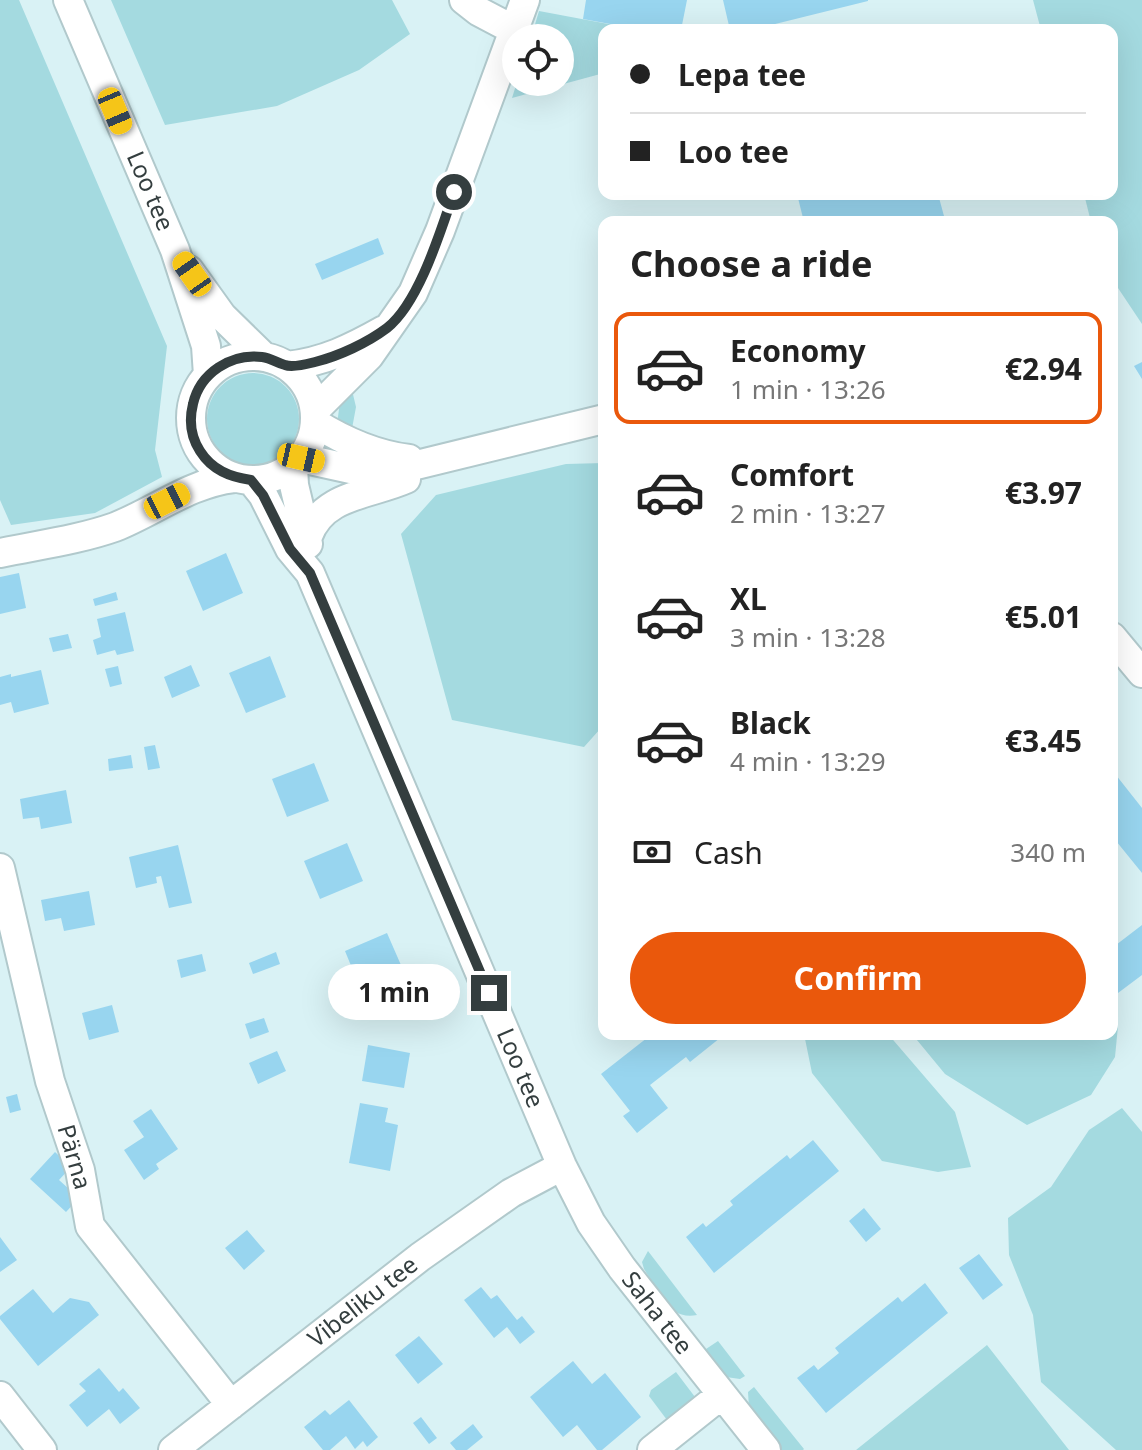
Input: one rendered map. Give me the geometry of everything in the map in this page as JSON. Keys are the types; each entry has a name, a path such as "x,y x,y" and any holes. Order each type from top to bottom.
{"street":[{"name":"Loo tee","path":"68,0 175,250 206,346 208,375"},
{"path":"464,0 503,24"},
{"path":"516,24 525,0"},
{"path":"315,416 333,389 358,369 413,293 428,264 502,63"},
{"name":"Loo tee","path":"175,250 222,316 275,362"},
{"path":"243,479 209,463 194,438 191,425 194,398 208,375 234,359 313,363 337,355 388,327"},
{"path":"0,553 92,534 207,483 266,479 297,462 313,436 315,416 305,385 275,362"},
{"path":"315,416 352,443 375,453 434,462"},
{"path":"297,462 377,472 434,462 598,421"},
{"path":"153,509 179,474 194,438"},
{"name":"Loo tee","path":"297,462 294,485 308,536 310,573"},
{"path":"308,536 316,519 328,508 402,481 434,462"},
{"name":"Loo tee","path":"243,479 263,495 290,549 310,573 562,1166"},
{"path":"1118,644 1142,673"},
{"name":"Pärna","path":"0,868 50,1081 80,1170 90,1226 231,1405"},
{"name":"Saha tee","path":"562,1166 591,1223 622,1268 766,1450"},
{"name":"Vibeliku tee","path":"173,1450 420,1257 511,1193 562,1166"},
{"path":"652,1450 721,1395"},
{"path":"0,1396 22,1433"}],"shaded area":[{"path":"0,0 19,0 167,346 155,450 162,477 95,513 11,525 0,500"},
{"path":"111,0 392,0 410,34 359,70 277,106 165,125"},
{"path":"1033,0 1142,0 1142,324 1118,288 1118,216 1090,216 1086,200 1118,200 1118,24 1039,24"},
{"path":"539,11 608,24 598,24 598,75 574,81 574,24 535,24"},
{"path":"253,373 270,377 285,387 295,402 299,419 295,436 285,451 270,461 253,465 236,461 221,451 211,436 207,419 211,402 221,387 236,377"},
{"path":"351,386 356,407 351,434 337,425 340,401"},
{"path":"598,463 598,731 584,747 452,720 401,534 436,495 566,464"},
{"path":"805,1040 893,1040 955,1112 971,1167 938,1172 882,1161 812,1073"},
{"path":"917,1040 1117,1040 1115,1057 1091,1095 1027,1125 945,1074"},
{"path":"1122,1108 1142,1132 1142,1450 1116,1450 1041,1382 1033,1315 1009,1255 1008,1218 1051,1187 1089,1130"},
{"path":"648,1251 697,1315 678,1313 665,1302 644,1269 642,1262"},
{"path":"718,1341 745,1376 740,1379 726,1377 703,1351"},
{"path":"987,1345 1069,1450 856,1450"},
{"path":"676,1372 695,1397 693,1404 670,1424 649,1396 651,1390"},
{"path":"754,1387 803,1450 782,1450 749,1408 748,1392"}],"building":[{"path":"586,0 687,0 682,24 610,24 583,19"},
{"path":"723,0 868,0 775,24 729,24"},
{"path":"798,200 940,200 944,216 802,216"},
{"path":"378,238 384,254 322,280 315,264"},
{"path":"1142,362 1142,379 1134,366"},
{"path":"226,553 243,593 203,611 186,571"},
{"path":"19,573 26,608 0,614 0,577"},
{"path":"116,592 118,600 95,606 93,599"},
{"path":"125,612 134,651 117,655 115,650 97,655 93,640 101,637 97,619"},
{"path":"68,634 72,648 53,652 49,638"},
{"path":"270,656 286,697 246,713 229,673"},
{"path":"191,665 200,686 172,698 164,677"},
{"path":"118,666 122,684 110,687 105,669"},
{"path":"41,670 49,704 14,713 11,702 0,705 0,677"},
{"path":"155,745 160,768 148,770 144,747"},
{"path":"131,755 133,768 109,771 108,759"},
{"path":"314,763 329,801 287,817 272,779"},
{"path":"1118,778 1142,808 1142,873 1118,843"},
{"path":"66,790 72,823 41,829 39,817 23,819 20,799"},
{"path":"347,843 363,881 320,899 304,861"},
{"path":"178,845 192,903 169,908 161,876 156,877 157,883 136,888 129,857"},
{"path":"89,891 95,925 64,931 61,918 45,921 41,900"},
{"path":"1142,925 1142,975 1118,993 1118,943"},
{"path":"387,933 404,972 361,990 345,951"},
{"path":"276,952 280,964 253,974 249,963"},
{"path":"202,954 206,971 181,978 177,960"},
{"path":"112,1005 119,1032 89,1040 82,1013"},
{"path":"264,1018 269,1032 250,1039 245,1024"},
{"path":"644,1040 718,1040 690,1062 686,1057 650,1085 668,1108 637,1133 623,1116 630,1111 601,1074"},
{"path":"368,1045 410,1053 404,1088 362,1081"},
{"path":"277,1051 286,1071 258,1084 249,1063"},
{"path":"17,1094 21,1110 10,1113 6,1097"},
{"path":"360,1103 388,1108 385,1122 398,1125 390,1171 349,1163"},
{"path":"151,1109 178,1149 156,1164 159,1169 144,1180 124,1150 144,1137 133,1121"},
{"path":"813,1140 839,1171 714,1273 686,1237 703,1223 706,1227 733,1205 730,1201 787,1155 790,1159"},
{"path":"55,1152 71,1167 59,1180 79,1198 66,1212 30,1179"},
{"path":"864,1208 881,1229 866,1242 849,1221"},
{"path":"247,1230 265,1251 244,1270 225,1248"},
{"path":"0,1237 17,1260 0,1272"},
{"path":"979,1254 1003,1285 983,1300 959,1268"},
{"path":"925,1283 948,1313 826,1413 797,1378 814,1365 818,1370 839,1353 835,1348 898,1297 902,1302"},
{"path":"481,1287 491,1299 497,1295 517,1320 522,1316 535,1332 520,1344 507,1327 494,1338 464,1300"},
{"path":"33,1289 53,1313 70,1298 89,1302 99,1315 38,1366 0,1319"},
{"path":"419,1336 443,1364 418,1384 395,1355"},
{"path":"573,1361 592,1384 605,1373 641,1417 602,1450 597,1450 577,1425 563,1437 530,1397"},
{"path":"99,1368 119,1392 123,1388 140,1408 120,1424 109,1409 87,1427 69,1405 86,1391 79,1384"},
{"path":"349,1400 378,1437 367,1447 363,1441 355,1449 346,1436 330,1450 323,1450 304,1427 325,1410 330,1415"},
{"path":"421,1417 437,1438 429,1444 413,1423"},
{"path":"473,1424 483,1437 467,1450 456,1450 450,1443"}],"route":[{"path":"454,192 428,264 400,314 388,327 337,355 313,363 287,366 264,357 234,359 208,375 200,386 194,398 191,425 200,452 209,463 234,478 251,480 263,495 290,549 310,573 489,993"}]}
